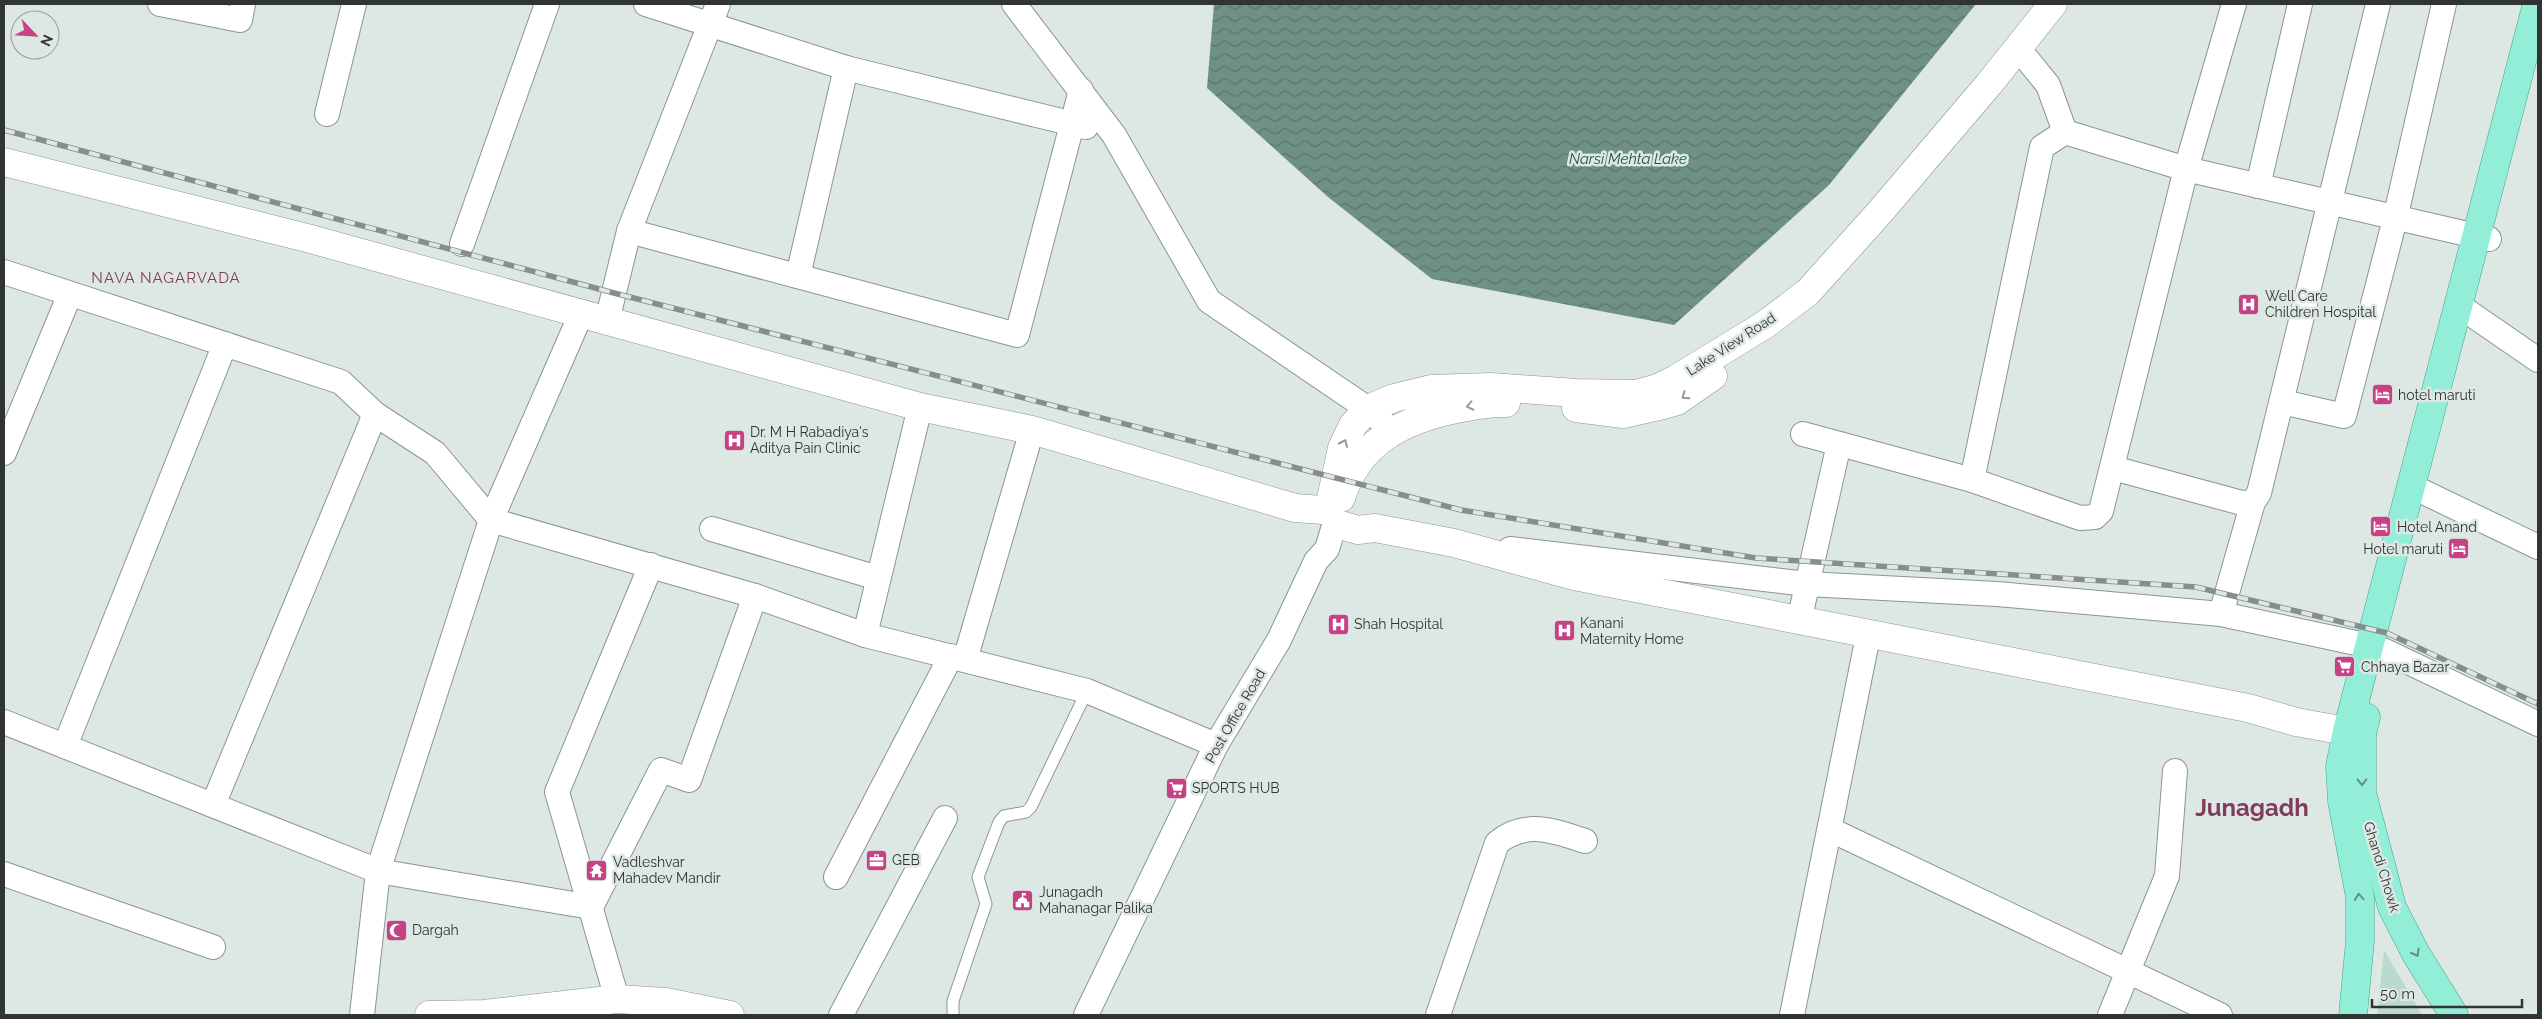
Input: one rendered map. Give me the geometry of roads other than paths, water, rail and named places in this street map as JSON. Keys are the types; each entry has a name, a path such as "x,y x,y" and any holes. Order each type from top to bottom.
{"main road":[{"name":"Lake View Road","path":"1392,431 1424,416 1489,402 1558,406 1623,414 1677,401 1822,301 2024,53 2053,4"},
{"name":"Lake View Road","path":"1330,515 1342,448 1353,425 1368,409 1401,396 1431,389 1491,387 1576,393 1636,394 1658,388 1676,379 1766,324 1808,292 2024,53 2074,4"},
{"path":"2483,237 2537,4"},
{"path":"4,162 307,238 920,407 1032,430 1295,508 1360,520 1375,528 1454,542 1574,576 1868,636 2248,708 2296,722 2354,732 2463,308 2538,58"},
{"path":"1330,515 1361,460 1375,443 1392,431"},
{"name":"Ghandi Chowk","path":"2354,732 2362,793 2392,907 2454,1015"},
{"name":"Ghandi Chowk","path":"2353,1015 2360,941 2360,897 2342,801 2340,766 2354,732"},
{"path":"2360,941 2401,925"},
{"path":"429,1015 484,1015 568,1011 617,999 668,1009 730,1015"}],"street":[{"path":"160,4 240,20 243,4"},
{"path":"327,114 354,4"},
{"path":"462,244 547,4"},
{"path":"650,4 714,14 846,68 1114,135"},
{"path":"1014,4 1114,135 1209,301 1368,409 1392,431"},
{"path":"1804,434 1972,480 2080,518 2096,517 2101,511 2113,468 2186,168 2234,4"},
{"path":"2258,186 2300,4"},
{"path":"2221,614 2254,502 2259,493 2378,4"},
{"path":"2282,402 2344,416 2395,219 2444,4"},
{"path":"607,321 629,231 714,14"},
{"path":"2024,53 2048,85 2065,132"},
{"path":"798,276 846,68"},
{"path":"629,231 1017,335 1081,90"},
{"path":"1972,480 2042,146 2065,132 2186,168 2395,219 2483,237"},
{"path":"4,272 341,382 374,414 435,453 491,520 755,596 865,635 1087,691 1216,745"},
{"path":"4,453 70,294"},
{"path":"2463,308 2538,360"},
{"path":"362,1015 378,871 491,520 581,314"},
{"path":"65,746 225,344"},
{"path":"865,635 920,407"},
{"path":"213,805 374,414"},
{"path":"836,877 958,658 1032,430"},
{"path":"1799,621 1839,444"},
{"path":"2113,468 2242,503 2254,502"},
{"path":"2416,489 2538,547"},
{"name":"Post Office Road","path":"1086,1015 1216,745 1278,640 1316,561 1314,546 1330,515"},
{"path":"712,528 878,578"},
{"path":"1454,542 1807,584 1997,594 2221,614 2376,648 2538,724"},
{"path":"617,999 557,792 651,565"},
{"path":"591,907 661,770 689,780 755,596"},
{"path":"1792,1015 1831,830 1868,636"},
{"path":"4,722 378,871 591,907"},
{"path":"2110,1015 2166,876 2175,772"},
{"path":"841,1015 945,818"},
{"path":"1438,1015 1497,843 1509,833 1529,828 1559,832 1585,841"},
{"path":"1831,830 2220,1015"},
{"path":"4,874 213,947"}],"lane":[{"path":"953,1015 953,1001 986,904 978,877 999,822 1004,816 1026,812 1031,806 1087,691"}],"water":[{"name":"Narsi Mehta Lake","path":"1214,4 1976,4 1829,185 1674,325 1432,279 1328,197 1207,88"}],"railway":[{"path":"4,130 614,293 1461,510 1756,558 2196,587 2387,633 2538,704"}],"place":[{"name":"Well Care Children Hospital","path":"2249,304"},
{"name":"hotel maruti","path":"2382,395"},
{"name":"Dr. M H Rabadiya's Aditya Pain Clinic","path":"734,440"},
{"name":"Hotel Anand","path":"2381,527"},
{"name":"Hotel maruti","path":"2459,549"},
{"name":"Shah Hospital","path":"1338,624"},
{"name":"Kanani Maternity Home","path":"1564,631"},
{"name":"Chhaya Bazar","path":"2345,667"},
{"name":"SPORTS HUB","path":"1176,788"},
{"name":"GEB","path":"876,860"},
{"name":"Vadleshvar Mahadev Mandir","path":"597,870"},
{"name":"Junagadh Mahanagar Palika","path":"1023,900"},
{"name":"Dargah","path":"396,930"}],"district":[{"name":"NAVA NAGARVADA","path":"166,278"},
{"name":"Junagadh","path":"2252,808"}]}
